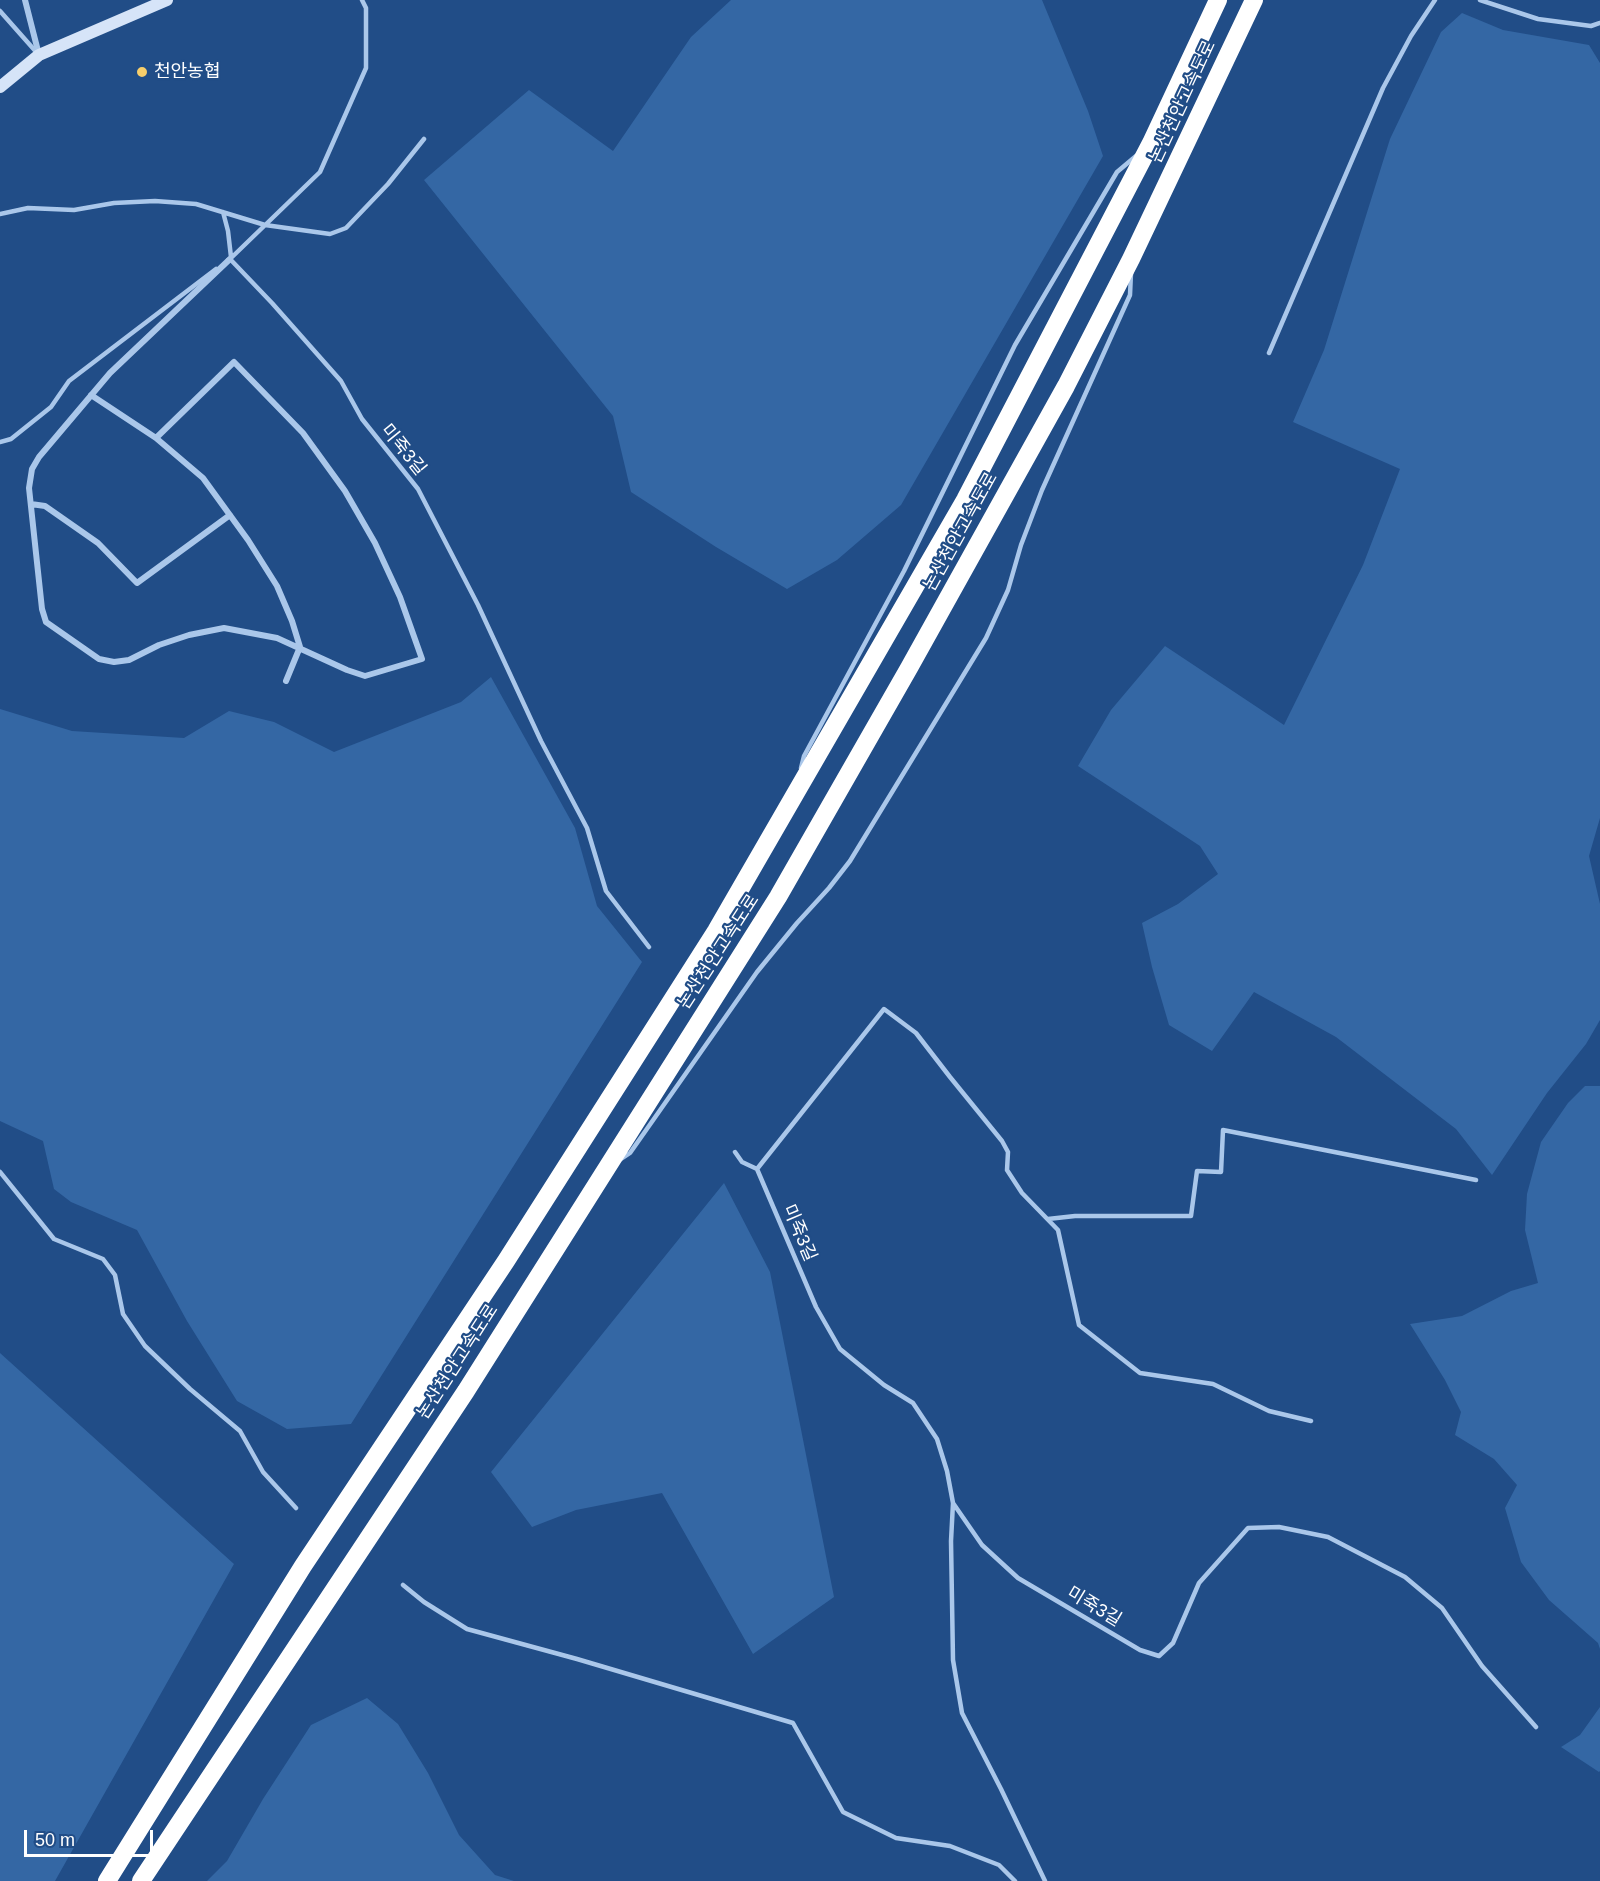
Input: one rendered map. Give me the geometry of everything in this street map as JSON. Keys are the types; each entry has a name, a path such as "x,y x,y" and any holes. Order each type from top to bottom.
{"highway":[{"name":"논산천안고속도로","path":"109,1879 303,1566 506,1261 703,951 797,792 965,500 1151,143 1218,0"},
{"name":"논산천안고속도로","path":"141,1881 466,1390 784,887 1060,396 1131,259 1254,0"}],"street":[{"path":"25,0 39,55"},
{"path":"0,87 39,55 167,0"},
{"path":"156,438 234,362 303,433 345,491 375,543 400,597 422,659 365,676 277,638 224,628 189,635 159,645 129,660 114,662 99,659 46,622 42,609 29,488 32,470 39,457 110,373 231,258"},
{"path":"91,395 156,438 203,478 230,515 277,586 292,621 300,647 286,681"},
{"path":"31,504 45,506 99,543 137,583 230,515"}],"lane":[{"path":"0,442 11,439 51,407 69,381 231,258 320,172 366,68 366,8 362,0"},
{"path":"1269,353 1383,88 1411,36 1435,0"},
{"path":"1480,0 1538,19 1591,27 1600,23"},
{"path":"0,11 39,55"},
{"path":"0,214 28,208 74,210 114,203 155,201 196,204 265,225 330,234 346,228 388,184 424,139"},
{"path":"797,792 804,756 904,572 1015,345 1117,172 1151,143"},
{"path":"223,212 231,258"},
{"name":"미죽3길","path":"231,258 341,381 362,419 418,489 478,605 541,741 587,828 606,891 649,947"},
{"path":"605,1168 630,1153 757,972 850,861 986,638 1008,590 1021,545 1042,490 1130,295 1131,259"},
{"path":"757,1170 884,1009 916,1033 1002,1140 1008,1152 1007,1170 1022,1193 1058,1230 1078,1325 1140,1373 1213,1383 1269,1411 1311,1421"},
{"path":"1048,1219 1075,1216 1191,1216 1197,1171 1221,1172 1223,1130 1476,1180"},
{"name":"미죽3길","path":"735,1152 742,1162 757,1170 816,1307 840,1349 884,1385 913,1402 937,1438 947,1471 952,1503 982,1545 1018,1578 1140,1650 1159,1656 1173,1643 1199,1583 1248,1528 1279,1527 1328,1537 1405,1577 1442,1608 1482,1666 1536,1727"},
{"path":"0,1172 54,1239 103,1258 115,1275 123,1314 145,1346 190,1389 240,1431 263,1472 296,1508"},
{"path":"952,1503 953,1660 962,1713 1045,1881"},
{"path":"402,1585 466,1629 577,1659 793,1723 843,1812 896,1838 950,1846 999,1864 1015,1881"}],"shaded area":[{"path":"731,0 1042,0 1088,111 1103,156 901,505 837,560 787,589 716,547 631,492 613,416 424,180 529,90 613,151 691,37"},
{"path":"1462,13 1503,30 1589,45 1600,63 1600,818 1589,856 1600,904 1600,1020 1586,1044 1547,1093 1492,1175 1456,1129 1336,1037 1254,992 1212,1051 1169,1025 1142,923 1178,904 1218,874 1200,846 1078,766 1111,710 1165,646 1284,725 1363,565 1400,469 1293,422 1324,350 1390,139 1441,32"},
{"path":"491,677 575,828 597,906 642,962 351,1424 287,1429 237,1401 187,1321 137,1230 71,1202 54,1189 43,1141 0,1121 0,709 72,731 184,738 229,711 274,722 334,752 461,702"},
{"path":"1585,1086 1600,1086 1600,1649 1598,1643 1549,1600 1521,1562 1505,1508 1517,1485 1494,1459 1455,1435 1461,1412 1445,1380 1410,1324 1462,1316 1511,1291 1538,1283 1525,1230 1527,1194 1541,1142 1568,1103"},
{"path":"724,1183 770,1272 834,1597 753,1654 662,1493 576,1510 532,1527 491,1472"},
{"path":"0,1353 234,1564 55,1881 0,1881"},
{"path":"367,1698 398,1724 428,1773 459,1835 495,1875 514,1881 207,1881 227,1861 263,1799 311,1725"},
{"path":"1600,1707 1599,1772 1561,1747 1580,1735"}],"place":[{"name":"천안농협","path":"142,72"}]}
